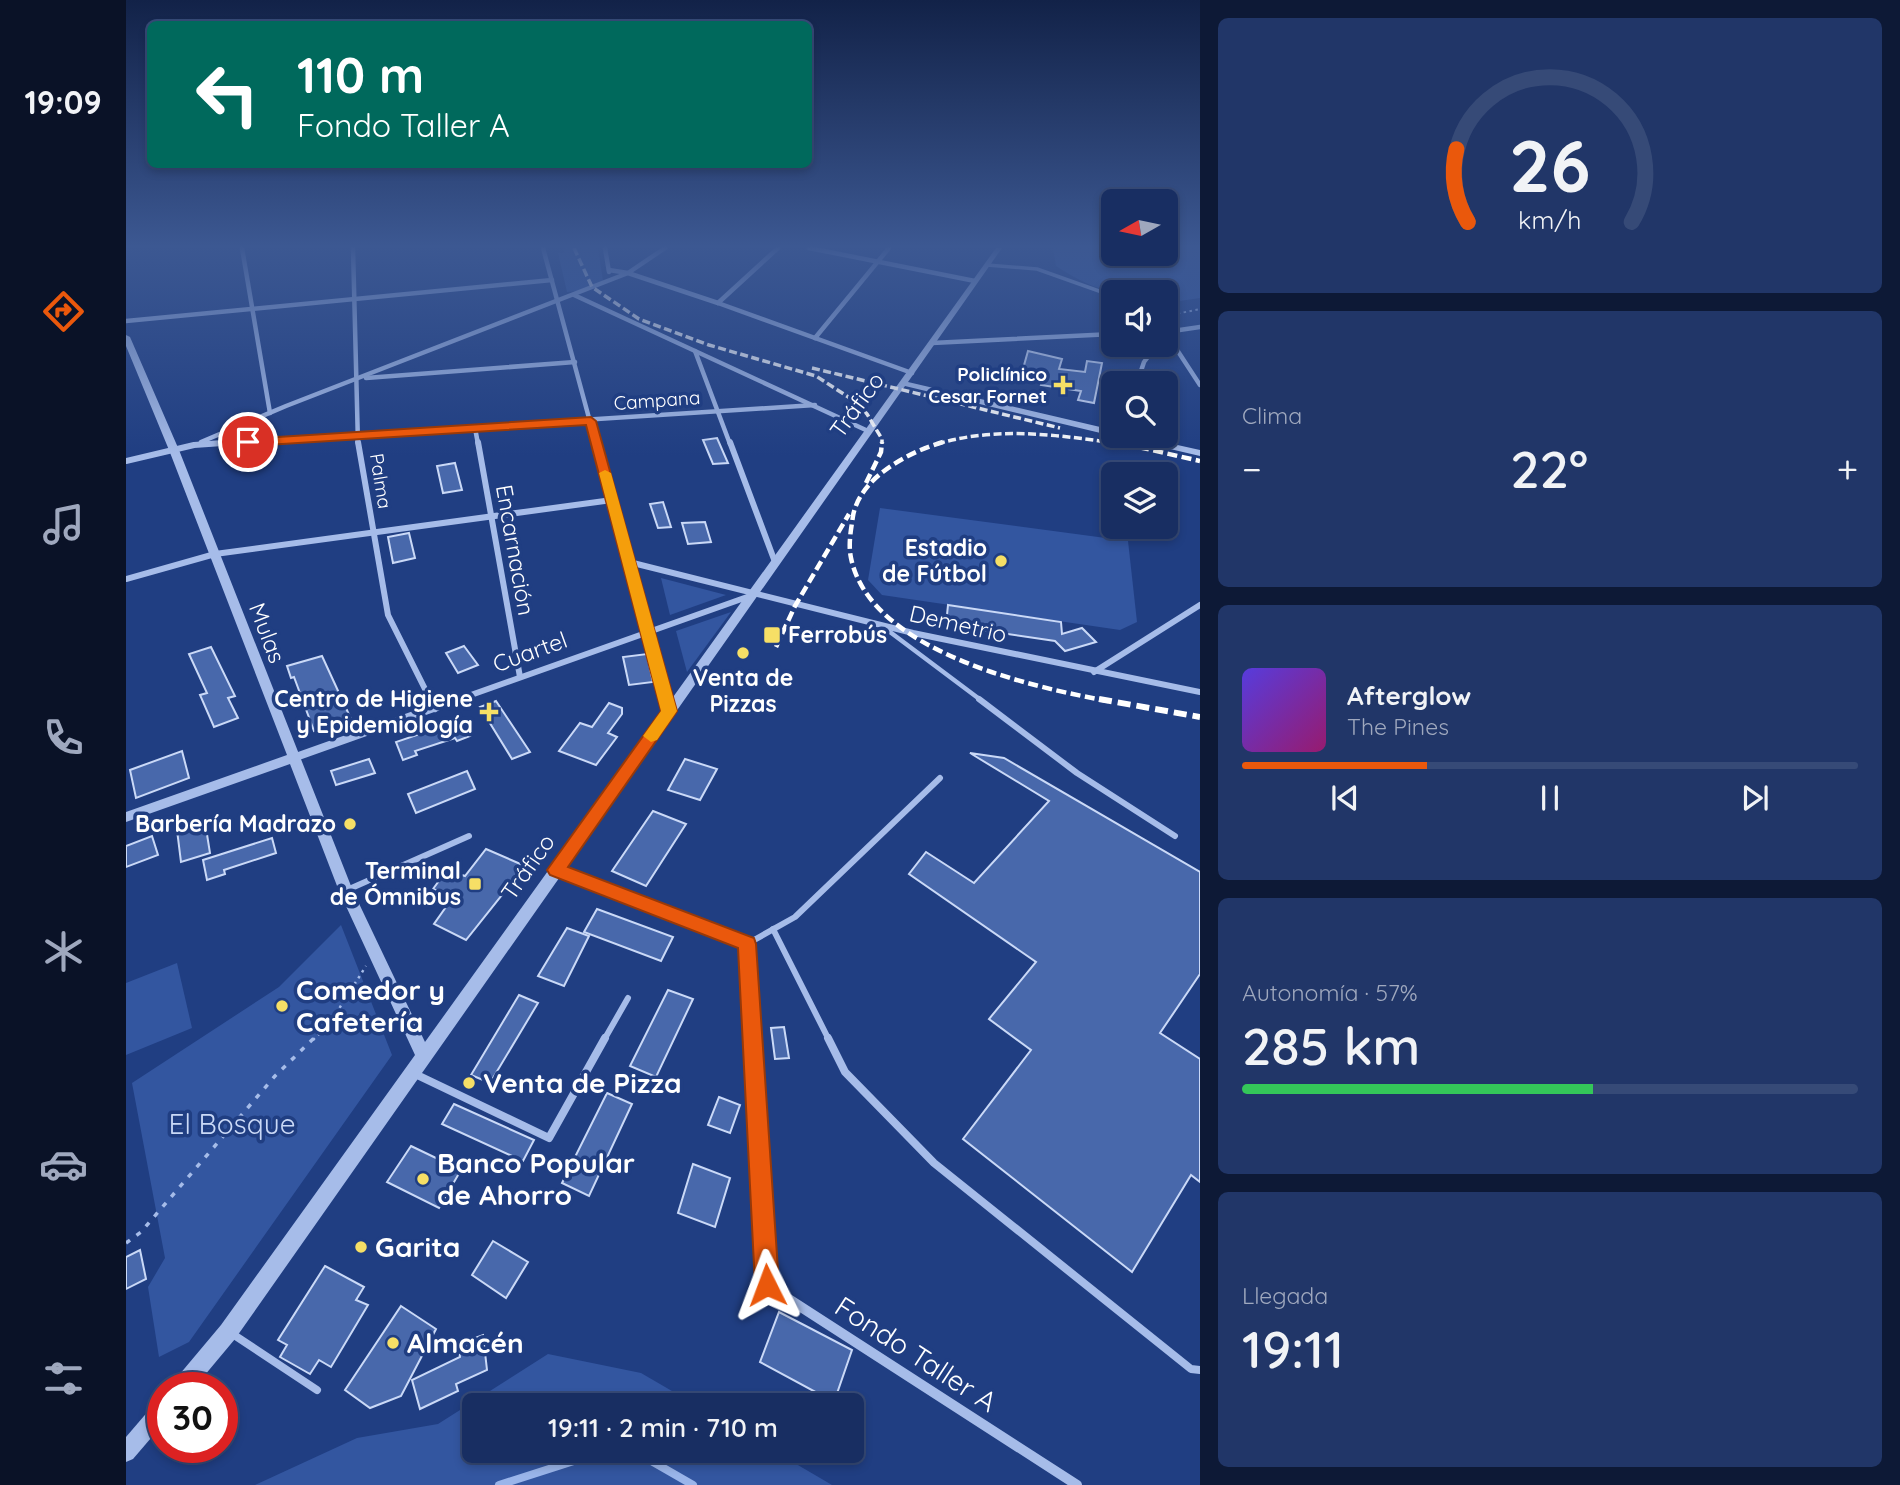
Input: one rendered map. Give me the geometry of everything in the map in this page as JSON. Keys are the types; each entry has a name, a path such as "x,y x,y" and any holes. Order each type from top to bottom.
{"street":[{"path":"126,321 162,317"},
{"path":"254,317 270,413"},
{"name":"Palma","path":"356,317 357,435 388,615 435,708"},
{"path":"194,445 516,317"},
{"path":"563,317 669,711"},
{"path":"622,317 868,431"},
{"path":"758,317 912,373"},
{"path":"815,338 832,317"},
{"name":"Tráfico","path":"194,1372 228,1332 950,317"},
{"path":"1178,330 1200,327"},
{"path":"932,343 1101,335"},
{"name":"Mulas","path":"126,337 174,450 346,891 424,1056"},
{"path":"695,351 775,562"},
{"path":"1178,351 1200,385"},
{"path":"358,378 575,362"},
{"path":"904,383 1100,430"},
{"name":"Campana","path":"126,461 194,445 815,405"},
{"name":"Encarnación","path":"475,428 520,677"},
{"path":"1178,448 1200,453"},
{"path":"126,579 215,554 612,500"},
{"name":"Demetrio","path":"629,562 751,596 1093,673 1200,692"},
{"name":"Cuartel","path":"126,817 751,596"},
{"path":"1093,673 1200,605"},
{"path":"556,870 747,944"},
{"name":"Fondo Taller A","path":"747,944 767,1285 1077,1485"},
{"path":"126,1452 147,1428"}],"lane":[{"path":"880,625 1077,773 1175,836"},
{"path":"747,944 795,917 940,778"},
{"path":"346,891 469,836"},
{"path":"773,929 845,1072 933,1163 1191,1369 1200,1370"},
{"path":"412,1072 549,1138 628,998"},
{"path":"228,1332 317,1390"}],"path":[{"path":"126,1243 141,1232 275,1076 330,1023 374,952"}],"green space":[{"name":"Estadio de Fútbol","path":"880,508 1128,541 1137,622 1120,630 882,595 868,580"},
{"path":"661,578 726,595 670,615"},
{"path":"731,612 687,672 676,631"},
{"name":"El Bosque","path":"341,925 392,1055 189,1342 159,1357 148,1287 165,1258 132,1083 279,987"},
{"path":"177,963 192,1028 126,1055 126,983"},
{"path":"548,1354 641,1373 675,1393 487,1393"},
{"path":"462,1409 462,1463 794,1463 832,1485 255,1485 357,1438 438,1424"}],"building":[{"path":"1028,351 1062,359 1059,369 1085,372 1087,361 1102,363 1094,403 1078,400 1081,391 1041,385 1045,373 1023,369"},
{"path":"717,438 728,463 713,464 703,440"},
{"path":"455,463 462,490 443,493 437,466"},
{"path":"663,502 671,527 658,528 650,504"},
{"path":"705,522 711,542 688,544 682,523"},
{"path":"409,533 415,558 393,563 388,537"},
{"path":"948,605 1061,622 1062,634 1082,628 1096,642 1065,651 1055,641 946,625"},
{"path":"464,646 478,665 458,673 446,653"},
{"path":"211,647 235,696 228,698 238,718 214,727 200,695 207,693 189,654"},
{"path":"647,654 653,682 629,685 623,657"},
{"path":"322,656 351,719 314,731 294,677 291,678 287,666"},
{"path":"496,701 530,752 512,759 480,707"},
{"path":"609,703 622,708 622,714 608,733 617,737 596,765 559,751 580,723 592,727"},
{"path":"462,720 470,736 415,751 417,755 403,760 396,742 417,735 415,731 428,727 430,730"},
{"path":"182,751 189,778 136,798 130,770"},
{"path":"970,753 1004,758 1200,872 1200,974 1160,1033 1200,1059 1200,1182 1191,1175 1132,1272 963,1139 1031,1050 989,1019 1036,962 909,874 926,852 974,883 1049,801"},
{"path":"369,759 375,773 336,785 331,771"},
{"path":"685,759 717,769 700,800 668,790"},
{"path":"467,771 475,789 416,813 408,794"},
{"path":"653,811 686,824 646,886 612,871"},
{"path":"205,822 210,853 181,862 177,830"},
{"path":"152,836 158,855 126,867 126,846"},
{"path":"272,838 276,853 224,870 225,874 207,880 203,860"},
{"path":"486,849 525,866 466,940 434,924 453,897 433,889 447,870 465,876"},
{"path":"597,909 673,937 661,961 584,932"},
{"path":"567,928 589,936 564,986 538,976"},
{"path":"668,990 693,999 656,1077 630,1066"},
{"path":"519,995 538,1003 490,1083 471,1075"},
{"path":"784,1027 789,1058 775,1059 771,1028"},
{"path":"607,1093 632,1104 589,1196 562,1183"},
{"path":"719,1097 740,1105 730,1133 708,1125"},
{"path":"454,1104 534,1140 523,1161 442,1124"},
{"name":"Banco Popular de Ahorro","path":"411,1146 461,1170 439,1208 387,1182"},
{"path":"693,1164 730,1178 715,1227 678,1213"},
{"path":"493,1241 528,1262 506,1298 472,1275"},
{"path":"140,1250 146,1279 126,1289 126,1257"},
{"path":"325,1266 364,1287 356,1300 368,1305 331,1367 319,1360 310,1374 280,1357 287,1345 278,1340"},
{"path":"401,1306 436,1329 401,1396 370,1408 345,1390"},
{"path":"779,1312 852,1350 837,1393 817,1393 760,1362"},
{"path":"483,1335 487,1370 456,1384 458,1391 420,1409 412,1380 460,1357 458,1344"}],"waterway":[{"path":"499,1485 568,1463"},
{"path":"655,1463 693,1485"}],"railway":[{"path":"637,317 709,345 816,376 856,402 867,414 882,442"},
{"path":"812,368 1060,428"},
{"path":"939,443 960,438 1005,434 1052,435 1101,441"},
{"path":"866,483 881,452 882,442"},
{"path":"939,443 943,442"},
{"path":"939,443 916,452 888,468 865,489 857,502 851,526 850,553 864,590 888,618 920,640 958,659 1038,686 1108,701"},
{"path":"1143,448 1200,461"},
{"path":"776,647 795,606 849,514"},
{"path":"1099,699 1200,717"}],"slow traffic":[{"path":"605,473 669,711 651,736"}],"place":[{"name":"Policlínico Cesar Fornet","path":"1063,385"},
{"name":"Estadio de Fútbol","path":"1001,561"},
{"name":"Ferrobús","path":"772,635"},
{"name":"Venta de Pizzas","path":"743,653"},
{"name":"Centro de Higiene y Epidemiología","path":"489,712"},
{"name":"Barbería Madrazo","path":"350,824"},
{"name":"Terminal de Ómnibus","path":"475,884"},
{"name":"Comedor y Cafetería","path":"282,1006"},
{"name":"Venta de Pizza","path":"469,1083"},
{"name":"Banco Popular de Ahorro","path":"423,1179"},
{"name":"Garita","path":"361,1247"},
{"name":"Almacén","path":"393,1343"}],"route":[{"path":"248,442 591,421 669,711 556,870 747,944 767,1285"}]}
